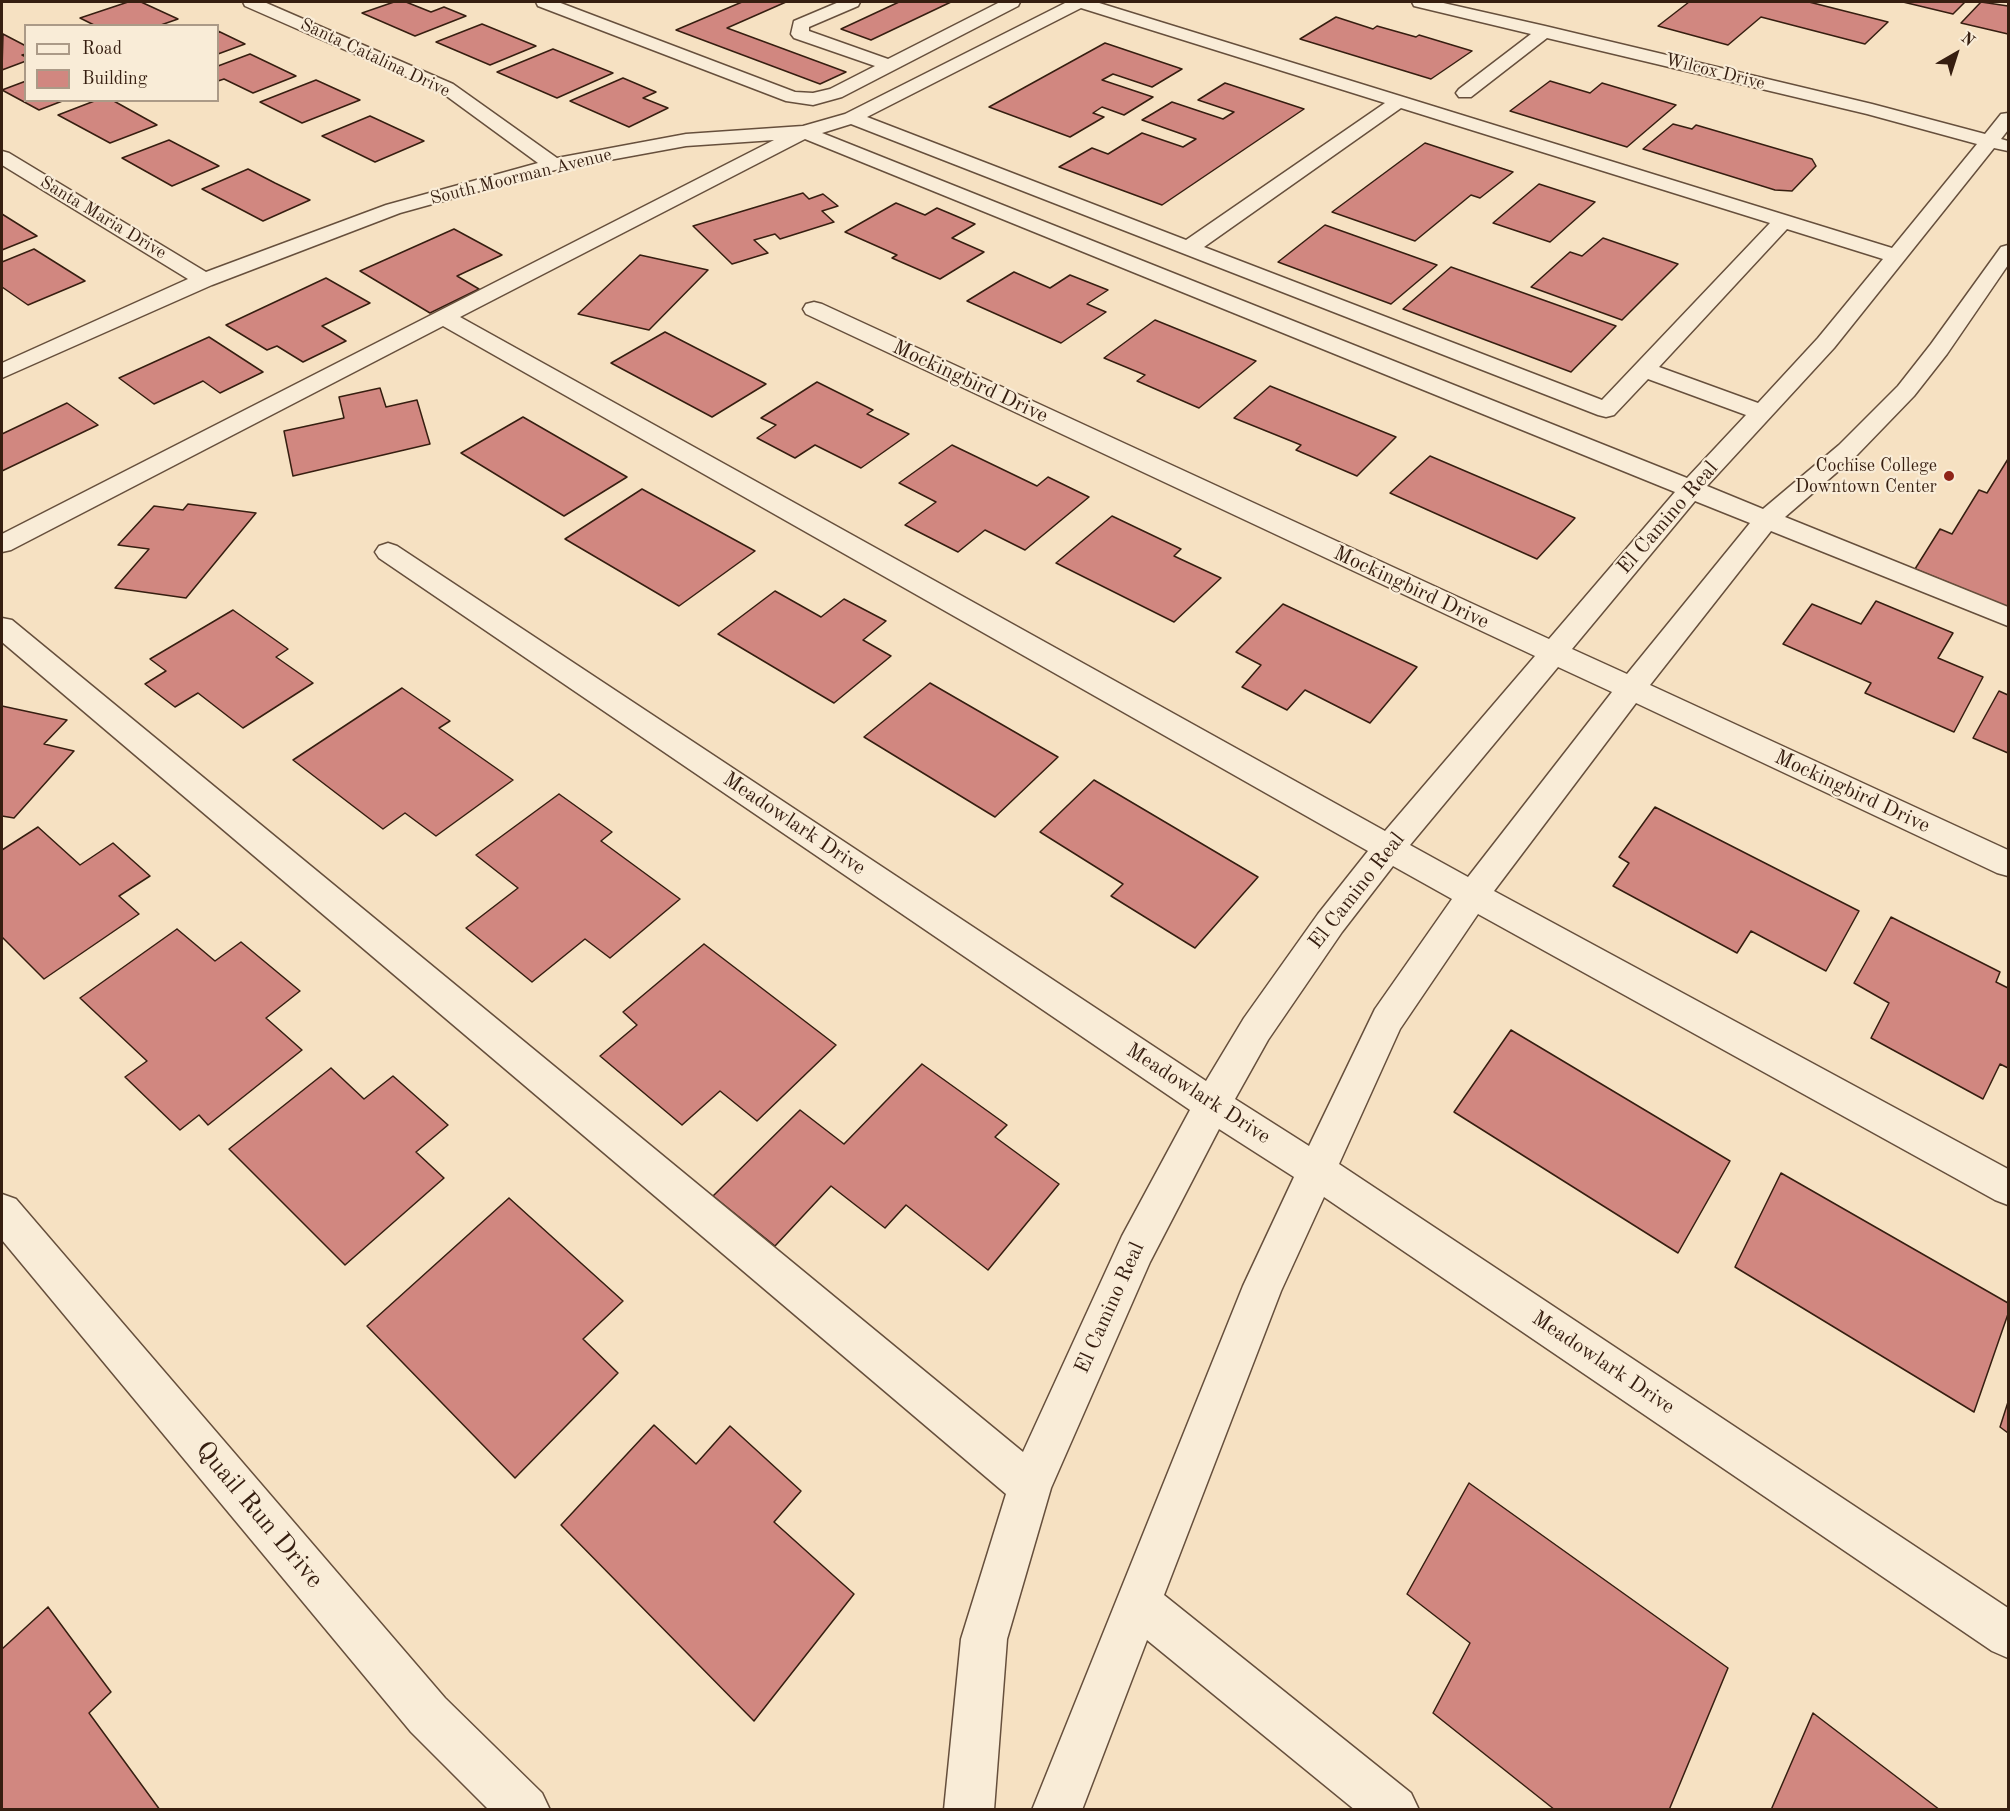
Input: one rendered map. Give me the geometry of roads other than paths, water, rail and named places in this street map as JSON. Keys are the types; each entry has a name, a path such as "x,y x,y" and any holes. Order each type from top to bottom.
{"street":[{"name":"Santa Catalina Drive","path":"251,2 447,88 553,165"},
{"path":"544,2 792,97 813,99 836,93 1012,2"},
{"path":"852,2 800,26 800,34 889,65"},
{"name":"South Moorman Avenue","path":"2,371 204,280 393,209 553,165 686,140 804,132 852,118 1079,2"},
{"path":"1079,2 1897,256"},
{"name":"Wilcox Drive","path":"1420,2 1872,110 2002,135"},
{"path":"1465,93 1545,31"},
{"path":"1188,248 1399,100"},
{"path":"852,118 1606,410 1783,221"},
{"path":"2,544 804,132 2008,617"},
{"name":"El Camino Real","path":"969,1809 984,1639 1030,1486 1136,1249 1212,1105 1256,1029 1330,923 1389,848 1551,653 1691,489 1826,343 1897,256 2002,135"},
{"name":"Santa Maria Drive","path":"2,157 204,280"},
{"path":"1057,1809 1263,1286 1387,1020 1473,895 1630,690 1767,519 1848,450 1906,391 1940,350 2008,251"},
{"name":"Mockingbird Drive","path":"814,309 2008,864"},
{"path":"443,317 1473,895 2008,1188"},
{"path":"1644,369 1761,412"},
{"name":"Meadowlark Drive","path":"388,552 1212,1105 1316,1170 2008,1635"},
{"path":"2,627 1030,1486"},
{"name":"Quail Run Drive","path":"2,1212 428,1715 525,1809"},
{"path":"1139,1604 1394,1809"}],"place":[{"name":"Cochise College Downtown Center","path":"1949,476"}]}
